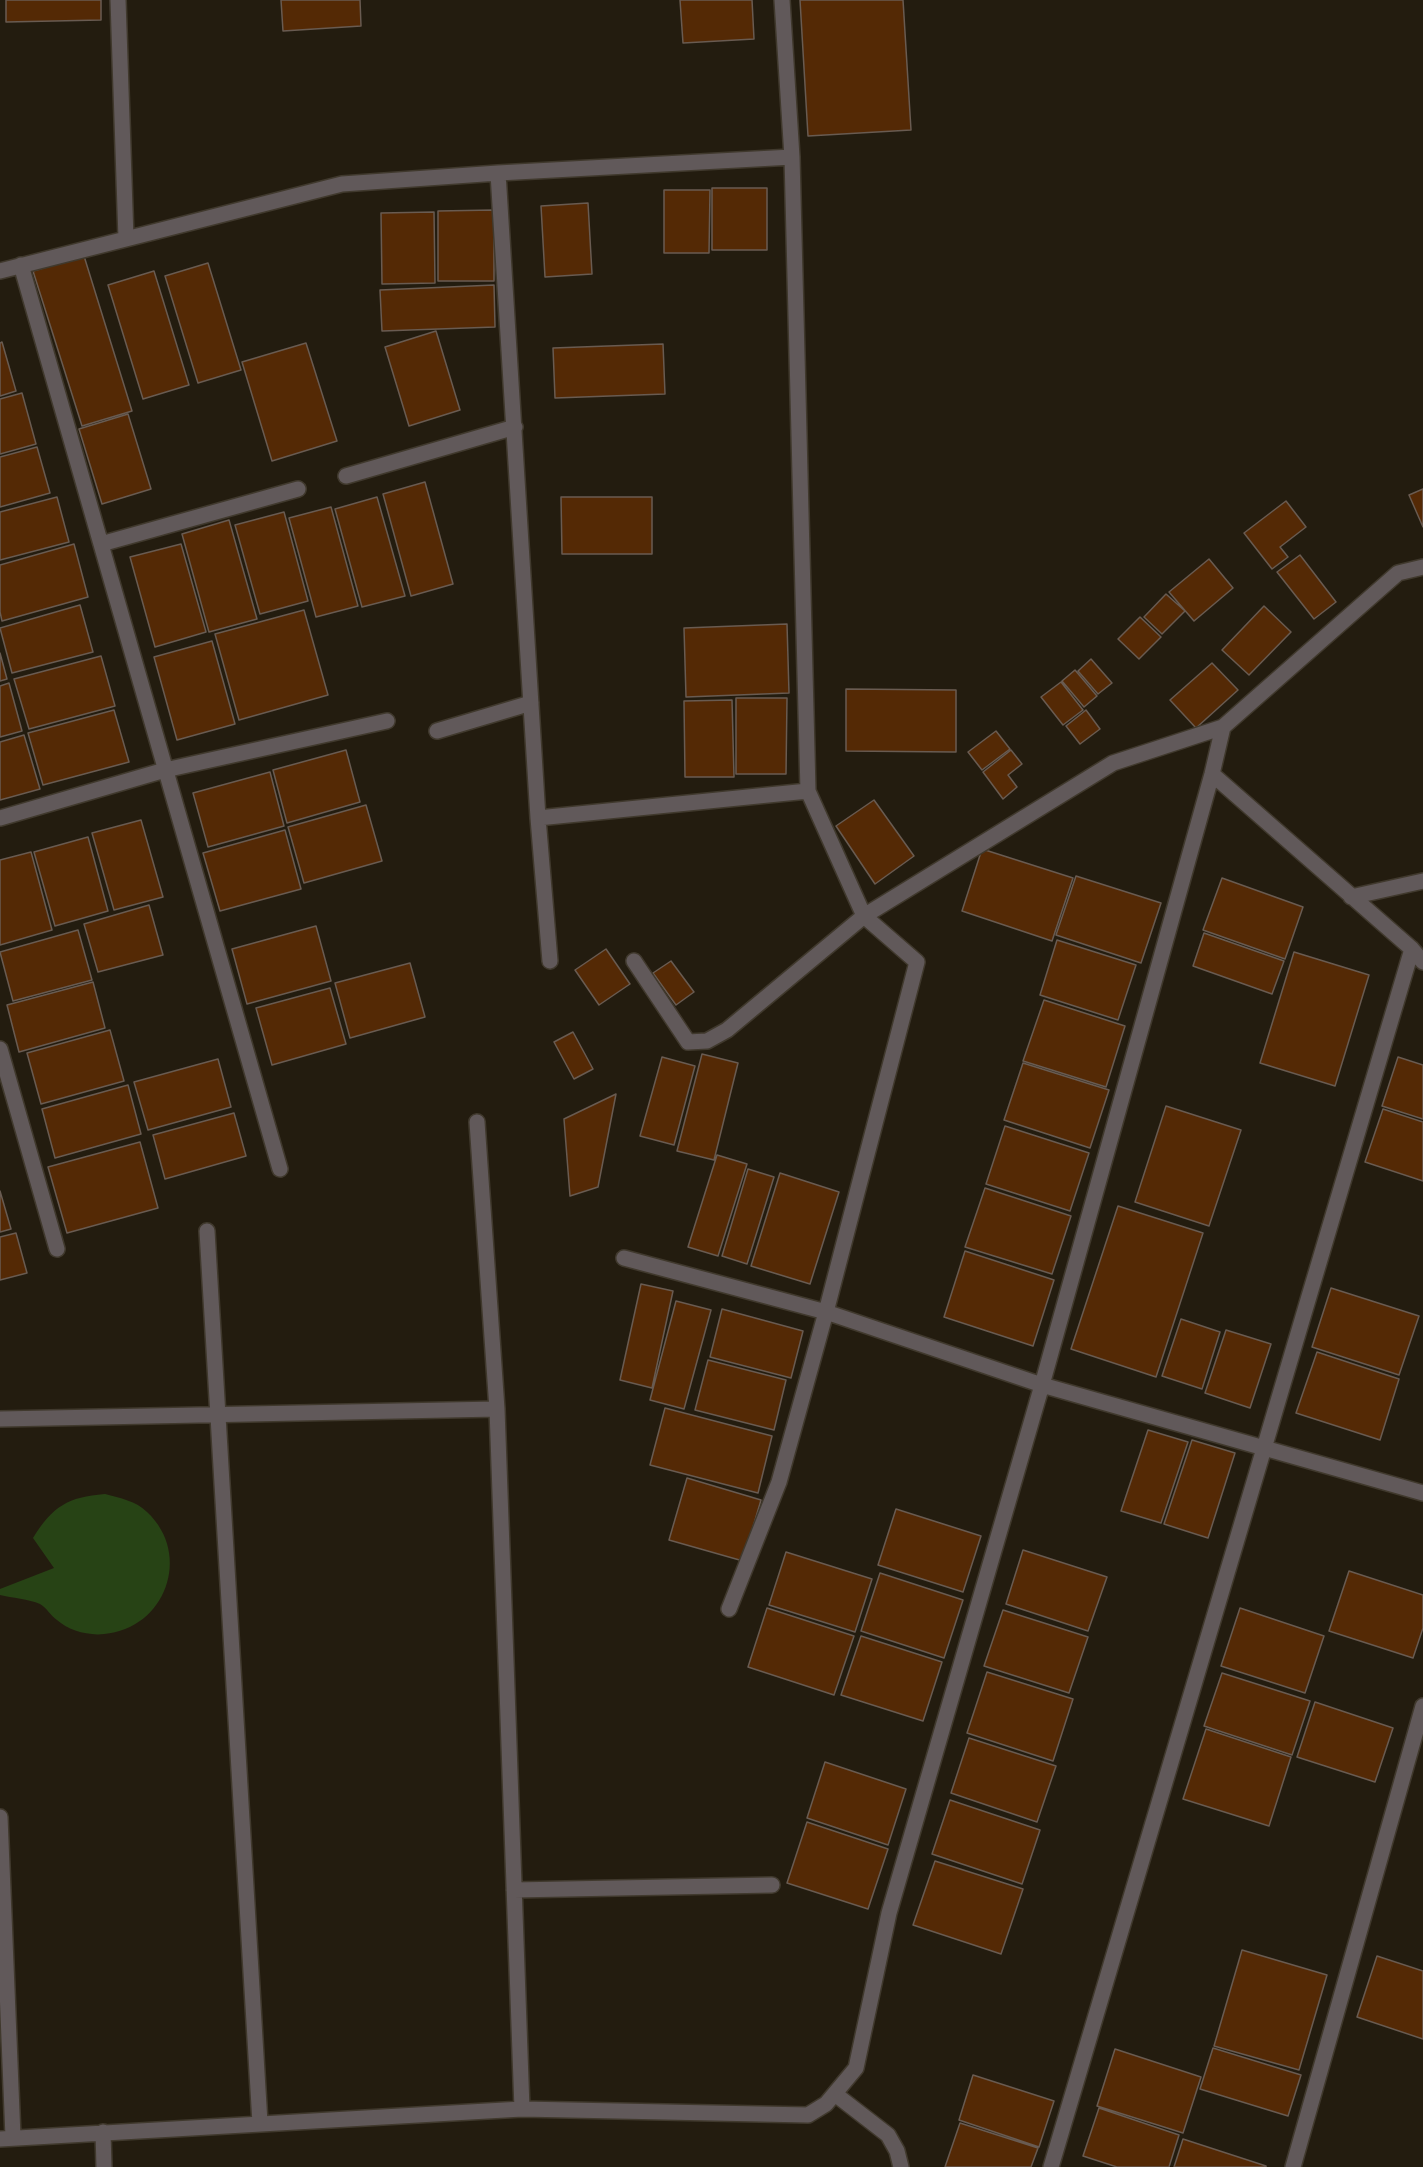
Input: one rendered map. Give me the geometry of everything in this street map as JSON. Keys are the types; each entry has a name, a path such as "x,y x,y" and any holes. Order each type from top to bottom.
{"street":[{"path":"118,0 126,239"},
{"path":"729,1609 779,1482 826,1312 917,962 864,916 808,791 792,157 782,0"},
{"path":"0,271 342,184 792,157"},
{"path":"498,173 538,818 550,961"},
{"path":"21,266 280,1169"},
{"path":"346,476 515,427"},
{"path":"101,544 297,489"},
{"path":"634,961 688,1042 707,1041 727,1030 864,916 1113,763 1223,727 1398,573 1423,567"},
{"path":"437,731 531,703"},
{"path":"0,818 165,770 387,721"},
{"path":"0,1817 7,2138 522,2109 808,2115 826,2104 856,2068 889,1913 1042,1385 1212,774 1223,727"},
{"path":"1212,774 1412,949 1423,962"},
{"path":"538,818 808,791"},
{"path":"1352,897 1423,881"},
{"path":"1051,2167 1412,949"},
{"path":"0,1049 57,1249"},
{"path":"477,1122 497,1409 522,2109"},
{"path":"207,1231 260,2124"},
{"path":"624,1258 826,1312 1042,1385 1423,1493"},
{"path":"0,1419 497,1409"},
{"path":"1293,2167 1420,1725 1423,1706"},
{"path":"514,1890 772,1885"},
{"path":"835,2094 888,2135 897,2151 902,2167"},
{"path":"103,2132 104,2167"}],"green space":[{"path":"105,1494 128,1500 143,1508 161,1529 168,1548 170,1568 166,1587 157,1605 143,1619 125,1629 104,1634 85,1633 62,1624 40,1604 0,1595 0,1589 54,1568 33,1538 47,1518 71,1501"}],"building":[{"path":"6,0 101,0 101,20 6,22"},
{"path":"281,0 360,0 361,26 283,31"},
{"path":"680,0 752,0 754,39 683,43"},
{"path":"800,0 903,0 911,130 808,136"},
{"path":"712,188 767,188 767,250 712,250"},
{"path":"664,190 710,190 709,253 664,253"},
{"path":"588,203 592,274 545,277 541,206"},
{"path":"494,210 494,281 438,281 438,211"},
{"path":"434,212 435,283 382,284 381,213"},
{"path":"84,256 132,411 82,426 33,271"},
{"path":"208,263 241,370 198,383 165,276"},
{"path":"154,271 189,385 143,399 108,285"},
{"path":"494,285 495,327 382,331 380,290"},
{"path":"436,331 460,410 409,426 385,347"},
{"path":"2,342 16,391 0,396 0,343"},
{"path":"306,343 337,441 272,461 242,362"},
{"path":"663,344 665,394 555,398 553,348"},
{"path":"22,393 36,444 0,454 0,399"},
{"path":"128,414 151,489 102,504 79,429"},
{"path":"37,447 50,493 0,507 0,457"},
{"path":"425,482 453,584 411,596 383,494"},
{"path":"1423,489 1423,527 1409,495"},
{"path":"57,497 69,542 0,560 0,512"},
{"path":"377,497 405,596 362,607 335,509"},
{"path":"561,497 652,497 652,554 562,554"},
{"path":"1286,501 1306,527 1280,547 1288,557 1272,569 1244,533"},
{"path":"331,507 358,606 316,617 289,518"},
{"path":"284,512 308,601 260,614 235,525"},
{"path":"229,520 257,619 209,632 182,534"},
{"path":"74,544 88,597 2,621 0,565"},
{"path":"181,544 206,632 155,647 130,557"},
{"path":"1300,555 1336,602 1314,619 1277,572"},
{"path":"1209,559 1233,588 1194,621 1169,592"},
{"path":"1166,594 1185,611 1162,634 1144,617"},
{"path":"80,605 93,652 12,673 0,628"},
{"path":"1264,606 1291,632 1249,675 1222,650"},
{"path":"304,610 328,695 239,720 215,634"},
{"path":"1140,617 1161,637 1139,659 1118,639"},
{"path":"787,624 789,693 686,697 684,628"},
{"path":"212,641 235,724 177,740 154,657"},
{"path":"0,653 7,679 0,681"},
{"path":"101,656 115,706 29,729 14,679"},
{"path":"1091,659 1112,683 1098,694 1078,671"},
{"path":"1212,663 1238,690 1196,728 1170,700"},
{"path":"1075,670 1097,696 1084,707 1062,681"},
{"path":"1061,682 1083,710 1063,725 1041,697"},
{"path":"9,683 22,731 0,737 0,686"},
{"path":"846,689 956,690 956,752 846,751"},
{"path":"736,698 787,698 786,774 736,774"},
{"path":"732,700 734,777 685,777 684,701"},
{"path":"114,710 129,762 43,785 28,733"},
{"path":"1086,710 1100,729 1080,744 1066,726"},
{"path":"996,731 1010,749 982,770 968,752"},
{"path":"24,735 40,789 0,800 0,742"},
{"path":"346,750 360,802 287,823 273,770"},
{"path":"1011,750 1022,764 1008,775 1017,787 1003,799 983,772"},
{"path":"270,772 284,826 208,847 193,793"},
{"path":"874,800 914,856 875,884 836,826"},
{"path":"366,805 382,861 304,883 288,827"},
{"path":"141,820 163,897 114,910 92,833"},
{"path":"285,830 301,889 220,911 203,853"},
{"path":"88,837 108,911 55,926 34,852"},
{"path":"982,849 1073,878 1052,941 962,911"},
{"path":"31,852 52,930 0,945 0,860"},
{"path":"1076,876 1161,903 1141,963 1056,935"},
{"path":"1222,878 1303,907 1285,959 1203,930"},
{"path":"149,905 163,955 98,972 84,924"},
{"path":"316,926 331,981 247,1004 232,949"},
{"path":"78,930 92,980 13,1001 0,952"},
{"path":"1204,933 1284,961 1272,994 1193,966"},
{"path":"1057,940 1136,965 1118,1020 1040,995"},
{"path":"606,949 630,984 599,1005 575,970"},
{"path":"1294,952 1369,975 1335,1086 1260,1063"},
{"path":"671,961 694,992 676,1005 653,973"},
{"path":"410,963 425,1017 350,1038 335,983"},
{"path":"93,982 105,1028 19,1052 7,1005"},
{"path":"330,988 346,1044 272,1065 256,1008"},
{"path":"1044,1000 1125,1026 1106,1087 1023,1061"},
{"path":"110,1030 124,1081 41,1104 27,1053"},
{"path":"573,1032 593,1069 574,1079 554,1042"},
{"path":"702,1054 738,1063 714,1160 677,1151"},
{"path":"662,1057 695,1066 674,1145 640,1136"},
{"path":"1398,1057 1423,1065 1423,1119 1382,1106"},
{"path":"218,1059 231,1107 148,1130 134,1082"},
{"path":"1023,1063 1109,1090 1090,1148 1004,1120"},
{"path":"128,1085 141,1134 55,1158 42,1109"},
{"path":"616,1094 598,1187 570,1196 564,1119"},
{"path":"1166,1106 1241,1130 1209,1226 1135,1202"},
{"path":"1383,1109 1423,1122 1423,1181 1365,1162"},
{"path":"234,1113 246,1156 165,1179 153,1135"},
{"path":"1005,1126 1089,1153 1070,1211 986,1184"},
{"path":"140,1142 158,1208 67,1233 48,1167"},
{"path":"717,1155 747,1164 718,1256 688,1247"},
{"path":"748,1169 774,1177 747,1264 722,1256"},
{"path":"780,1173 839,1192 810,1284 751,1266"},
{"path":"985,1188 1071,1216 1052,1274 965,1247"},
{"path":"0,1191 11,1229 0,1232"},
{"path":"1118,1206 1203,1233 1156,1377 1071,1349"},
{"path":"16,1233 27,1273 0,1280 0,1237"},
{"path":"965,1251 1054,1280 1033,1346 944,1317"},
{"path":"641,1284 673,1291 652,1388 620,1380"},
{"path":"1331,1288 1419,1316 1399,1375 1312,1347"},
{"path":"676,1301 711,1310 684,1409 650,1400"},
{"path":"722,1309 803,1331 791,1378 710,1357"},
{"path":"1181,1319 1220,1332 1202,1389 1162,1376"},
{"path":"1226,1330 1271,1344 1250,1408 1205,1393"},
{"path":"1317,1352 1399,1379 1380,1440 1296,1413"},
{"path":"708,1360 786,1380 774,1430 695,1410"},
{"path":"665,1408 772,1436 758,1493 650,1465"},
{"path":"1148,1430 1188,1442 1161,1523 1121,1511"},
{"path":"1192,1440 1235,1453 1208,1538 1164,1524"},
{"path":"687,1478 761,1500 743,1561 669,1540"},
{"path":"896,1509 981,1536 963,1592 878,1565"},
{"path":"1023,1550 1107,1577 1088,1631 1006,1604"},
{"path":"786,1552 872,1579 855,1632 769,1605"},
{"path":"1349,1571 1423,1595 1423,1628 1413,1658 1329,1631"},
{"path":"880,1573 963,1600 944,1658 861,1631"},
{"path":"767,1608 854,1636 834,1695 748,1667"},
{"path":"1240,1608 1324,1636 1305,1693 1221,1666"},
{"path":"1003,1610 1088,1637 1069,1693 984,1666"},
{"path":"861,1636 942,1662 923,1721 841,1695"},
{"path":"987,1672 1073,1699 1053,1761 967,1733"},
{"path":"1222,1673 1310,1701 1292,1755 1204,1726"},
{"path":"1315,1702 1393,1728 1375,1782 1297,1757"},
{"path":"1206,1729 1291,1757 1269,1826 1183,1799"},
{"path":"969,1738 1056,1766 1037,1822 951,1793"},
{"path":"825,1762 906,1789 888,1845 807,1818"},
{"path":"950,1800 1040,1830 1022,1884 932,1854"},
{"path":"807,1822 888,1849 868,1909 787,1883"},
{"path":"935,1861 1023,1889 1001,1954 913,1925"},
{"path":"1242,1950 1327,1975 1299,2070 1214,2046"},
{"path":"1377,1956 1423,1971 1423,2039 1357,2017"},
{"path":"1213,2048 1301,2075 1288,2116 1200,2089"},
{"path":"1115,2049 1201,2077 1183,2133 1097,2106"},
{"path":"973,2075 1054,2101 1039,2147 959,2120"},
{"path":"1099,2108 1179,2135 1169,2167 1117,2167 1083,2156"},
{"path":"960,2123 1038,2148 1031,2167 945,2167"},
{"path":"1183,2139 1266,2166 1266,2167 1174,2167"}]}
